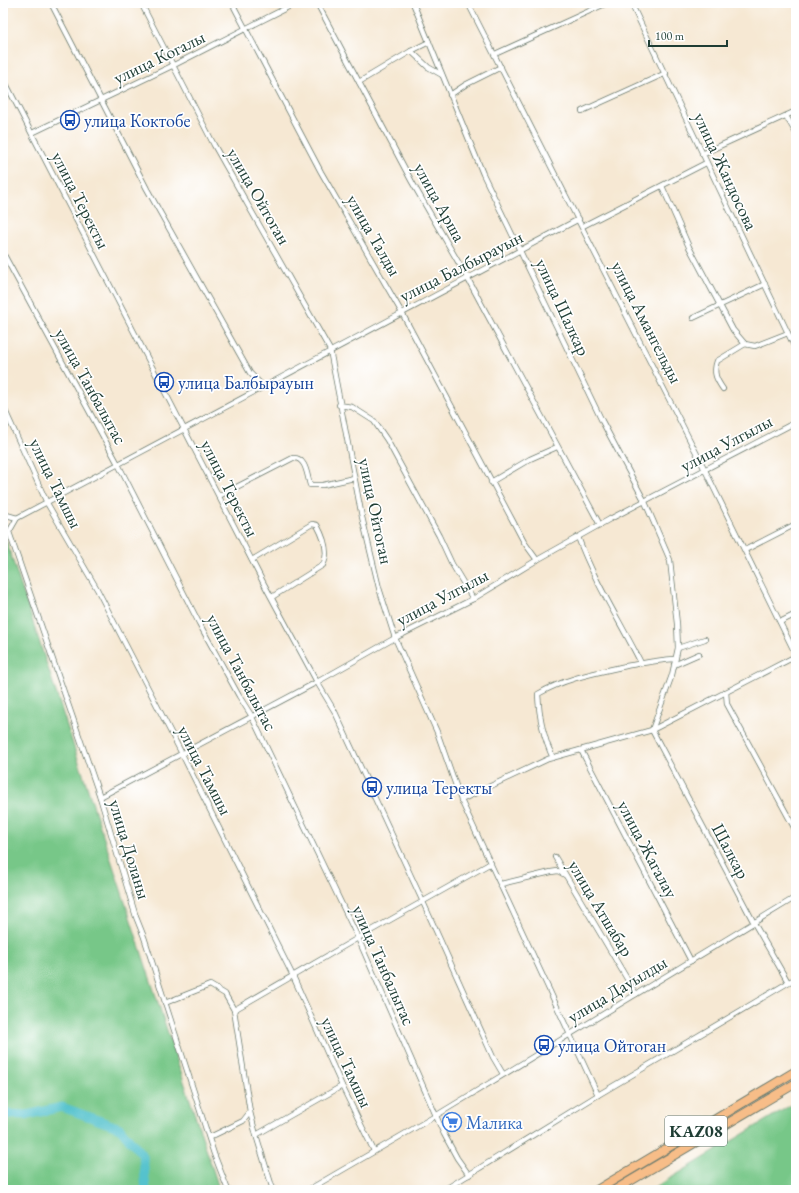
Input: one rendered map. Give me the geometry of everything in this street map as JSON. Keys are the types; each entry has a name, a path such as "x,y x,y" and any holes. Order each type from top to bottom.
{"highway":[{"name":"KAZ08","path":"597,1190 796,1071"},
{"name":"KAZ08","path":"615,1190 796,1083"}],"street":[{"path":"51,3 102,99 147,189 250,373 263,386"},
{"name":"улица Ойтоган","path":"141,3 214,145 330,350 339,405 354,478 379,588 395,638 437,732 461,800 598,1096"},
{"name":"улица Талды","path":"232,3 321,172 402,312 491,482 524,542 537,560"},
{"name":"улица Когалы","path":"32,133 174,65 296,3"},
{"name":"улица Арша","path":"318,3 412,182 468,279 573,478 600,525"},
{"name":"улица Шалкар","path":"413,3 483,174 522,251 602,421 645,502 670,560 678,648 675,662 652,730"},
{"name":"улица Амангельды","path":"468,3 583,226 796,656"},
{"path":"495,54 607,3"},
{"name":"улица Жандосова","path":"631,3 666,73 706,163 796,350"},
{"path":"359,82 429,42"},
{"path":"411,51 428,67 442,75"},
{"path":"450,95 501,67"},
{"path":"582,111 666,73"},
{"name":"улица Теректы","path":"3,78 252,560 317,682 335,712 424,902 481,1033 503,1074"},
{"path":"702,154 796,111"},
{"path":"786,116 796,133"},
{"path":"583,226 706,163"},
{"path":"662,186 689,247 733,330 745,344 755,346 788,333"},
{"name":"улица Балбырауын","path":"17,518 183,428 402,312 522,251 579,219"},
{"name":"улица Танбалытас","path":"3,253 118,464 199,623 251,716 358,938 435,1116 457,1158 469,1175"},
{"path":"693,318 765,284"},
{"path":"723,389 716,380 714,369 717,361 745,344"},
{"path":"339,405 352,407 374,421 387,440 473,599"},
{"name":"улица Тамшы","path":"3,406 47,503 97,589 182,754 293,976 342,1086 374,1151"},
{"name":"улица Улгылы","path":"100,797 317,682 395,638 473,599 578,537 705,470 737,451 796,422"},
{"path":"491,482 530,459 557,447"},
{"path":"219,496 293,458 302,460 310,485 323,485 354,478"},
{"path":"3,514 17,518"},
{"name":"улица Доланы","path":"17,518 9,532 100,797 136,917 228,1190"},
{"path":"252,560 312,524 317,525 322,534 327,558 323,565 272,597"},
{"path":"744,550 796,524"},
{"path":"578,537 591,572 618,616 640,662"},
{"path":"780,622 796,614"},
{"path":"678,648 705,639"},
{"path":"553,758 544,739 540,720 538,694 552,686 584,674 640,662 675,662 699,654"},
{"path":"461,800 553,758 652,730 796,656"},
{"path":"726,692 727,704 796,831"},
{"name":"Шалкар","path":"652,730 754,923 788,982"},
{"name":"улица Жагалау","path":"581,750 691,961"},
{"name":"улица Атшабар","path":"555,858 636,994"},
{"path":"234,1010 491,863"},
{"path":"501,884 558,871 566,876"},
{"name":"улица Дауылды","path":"308,1190 435,1116 796,897"},
{"path":"444,1190 796,978"},
{"path":"165,1003 210,985 225,994 234,1010 250,1112 273,1190"},
{"path":"256,1135 342,1086"},
{"path":"210,1137 243,1121 250,1112"}],"green space":[{"path":"3,531 219,1188 220,1190 3,1190"},
{"path":"796,1102 796,1190 651,1190"}],"waterway":[{"path":"3,1112 6,1114 27,1115 62,1107 120,1128 143,1156 146,1190"}],"place":[{"name":"улица Коктобе","path":"70,120"},
{"name":"улица Балбырауын","path":"164,382"},
{"name":"улица Теректы","path":"372,787"},
{"name":"улица Ойтоган","path":"544,1045"},
{"name":"Малика","path":"452,1122"}]}
